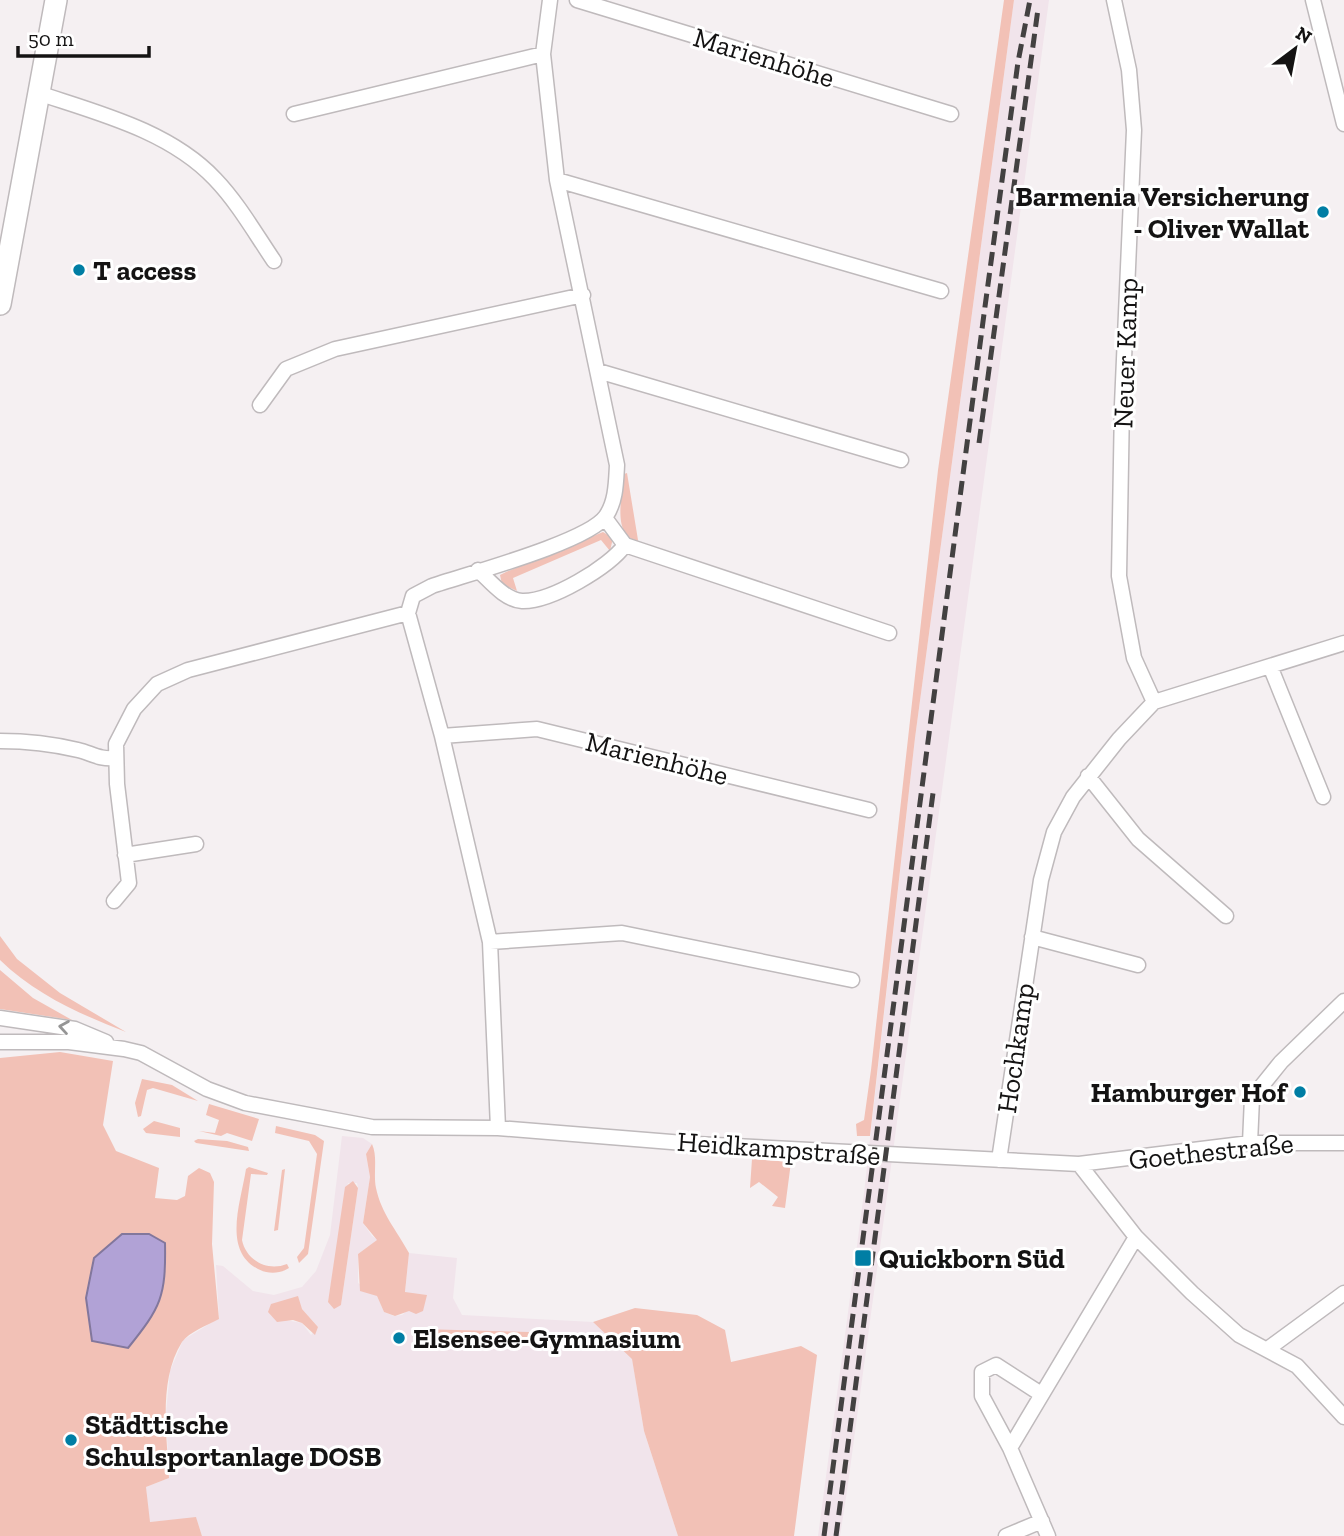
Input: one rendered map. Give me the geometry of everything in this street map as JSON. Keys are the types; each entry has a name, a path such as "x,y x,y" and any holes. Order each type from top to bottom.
{"main road":[{"path":"0,304 56,0"}],"street":[{"path":"498,1128 490,942 442,736 408,613 413,596 432,586 569,540 605,518 616,494 617,465 557,180 543,54 550,0"},
{"name":"Marienhöhe","path":"577,0 951,114"},
{"name":"Neuer Kamp","path":"1114,0 1129,70 1134,130 1122,405 1119,576 1134,658 1154,702"},
{"path":"1314,0 1344,124"},
{"path":"294,114 543,54"},
{"path":"38,93 108,116 176,147 214,178 274,261"},
{"path":"557,180 941,291"},
{"path":"260,405 286,369 335,349 583,295"},
{"path":"598,371 901,460"},
{"path":"605,518 625,545 889,633"},
{"path":"478,570 502,592 521,601 545,597 604,567 615,559 625,545"},
{"path":"114,901 129,883 115,758 121,730 134,709 157,684 188,670 408,613"},
{"path":"1154,702 1344,643"},
{"path":"1270,666 1323,797"},
{"name":"Hochkamp","path":"999,1160 1041,880 1054,832 1088,776 1154,702"},
{"name":"Marienhöhe","path":"442,736 537,729 869,810"},
{"path":"0,741 31,742 79,750 90,756 115,758"},
{"path":"1088,776 1138,839 1226,916"},
{"path":"125,855 196,844"},
{"path":"490,942 622,933 852,980"},
{"path":"1032,937 1138,965"},
{"path":"1250,1143 1252,1098 1282,1062 1344,1001"},
{"name":"Heidkampstraße","path":"0,1018 75,1029 124,1049"},
{"name":"Heidkampstraße","path":"0,1042 69,1042 124,1049 141,1053 207,1089 244,1103 372,1126 498,1128 696,1143 1079,1164"},
{"name":"Goethestraße","path":"1079,1164 1250,1143 1344,1143"},
{"path":"1079,1164 1136,1237 1239,1335 1269,1348 1297,1366 1344,1417"},
{"path":"1010,1448 1136,1237"},
{"path":"1269,1348 1344,1293"},
{"path":"1041,1394 996,1365 982,1372 982,1396 1010,1448 1048,1536"},
{"path":"1006,1536 1042,1521"}],"shaded area":[{"path":"1004,0 1014,0 915,738 870,1136 857,1136 856,1124 864,1120 871,1070 938,470"},
{"path":"1014,0 1049,0 847,1491 840,1536 818,1536 864,1193 915,738"},
{"path":"627,473 637,542 629,538 621,522 624,474"},
{"path":"603,532 613,538 610,551 601,540 513,578 517,591 502,584 500,575"},
{"path":"0,936 17,959 60,993 126,1032 59,1002 28,983 0,960"},
{"path":"0,970 33,998 72,1020 0,1009"},
{"path":"60,1052 113,1061 103,1125 116,1151 159,1168 155,1198 177,1200 185,1196 188,1176 199,1168 210,1173 214,1182 212,1244 219,1319 185,1338 174,1357 166,1408 169,1478 146,1487 150,1522 196,1517 202,1536 0,1536 0,1058"},
{"path":"142,1079 172,1085 198,1101 153,1088 147,1090 141,1116 138,1117 135,1103"},
{"path":"209,1104 259,1119 252,1141 227,1133 221,1136 199,1131 215,1133 219,1120 206,1115"},
{"path":"154,1121 180,1128 180,1137 146,1133 143,1129"},
{"path":"276,1126 315,1135 324,1141 308,1254 299,1263 297,1257 304,1248 317,1154 309,1141 275,1133"},
{"name":"Elsensee-Gymnasium","path":"342,1136 363,1138 372,1144 366,1154 370,1177 363,1223 378,1240 358,1254 358,1283 377,1296 384,1312 394,1316 402,1315 426,1295 405,1293 409,1253 457,1258 453,1298 462,1315 593,1322 632,1358 644,1431 678,1536 202,1536 196,1518 149,1522 146,1487 169,1478 166,1413 170,1371 183,1340 219,1318 216,1265 223,1266 253,1291 274,1295 302,1287 316,1271 330,1235","holes":["348,1183 357,1183 358,1188 341,1305 328,1302","302,1309 318,1327 311,1335 302,1323 286,1320"]},
{"path":"194,1141 227,1141 248,1147 249,1151"},
{"path":"372,1144 378,1197 385,1214 409,1253 405,1292 427,1295 423,1311 416,1314 409,1311 395,1316 384,1312 377,1296 360,1291 358,1254 377,1240 363,1223 370,1177 366,1154"},
{"path":"752,1159 791,1162 785,1208 772,1206 778,1197 759,1182 750,1188"},
{"path":"249,1167 268,1173 251,1174 242,1240 244,1247 253,1258 265,1265 287,1264 289,1268 282,1271 258,1269 247,1261 240,1250 237,1238 238,1210 246,1169"},
{"path":"285,1169 278,1230 274,1231 282,1170"},
{"path":"353,1181 358,1188 341,1305 334,1309 328,1302 345,1187"},
{"path":"122,1234 149,1234 165,1243 164,1276 159,1300 148,1322 128,1348 92,1341 86,1298 94,1258"},
{"path":"298,1296 302,1309 318,1327 315,1335 302,1323 293,1320 277,1322 268,1312 271,1304"},
{"path":"635,1308 697,1315 725,1330 731,1362 801,1346 817,1355 794,1536 678,1536 644,1431 632,1359 593,1322"},
{"path":"421,1329 529,1332 532,1338 422,1335"}],"railway":[{"path":"824,1536 984,314 1018,62 1030,0"},
{"path":"979,443 1038,9"},
{"path":"836,1536 933,793"}],"place":[{"name":"Barmenia Versicherung - Oliver Wallat","path":"1323,212"},
{"name":"T access","path":"79,270"},
{"name":"Hamburger Hof","path":"1300,1092"},
{"name":"Quickborn Süd","path":"863,1258"},
{"name":"Elsensee-Gymnasium","path":"399,1338"},
{"name":"Städttische Schulsportanlage DOSB","path":"71,1440"}]}
